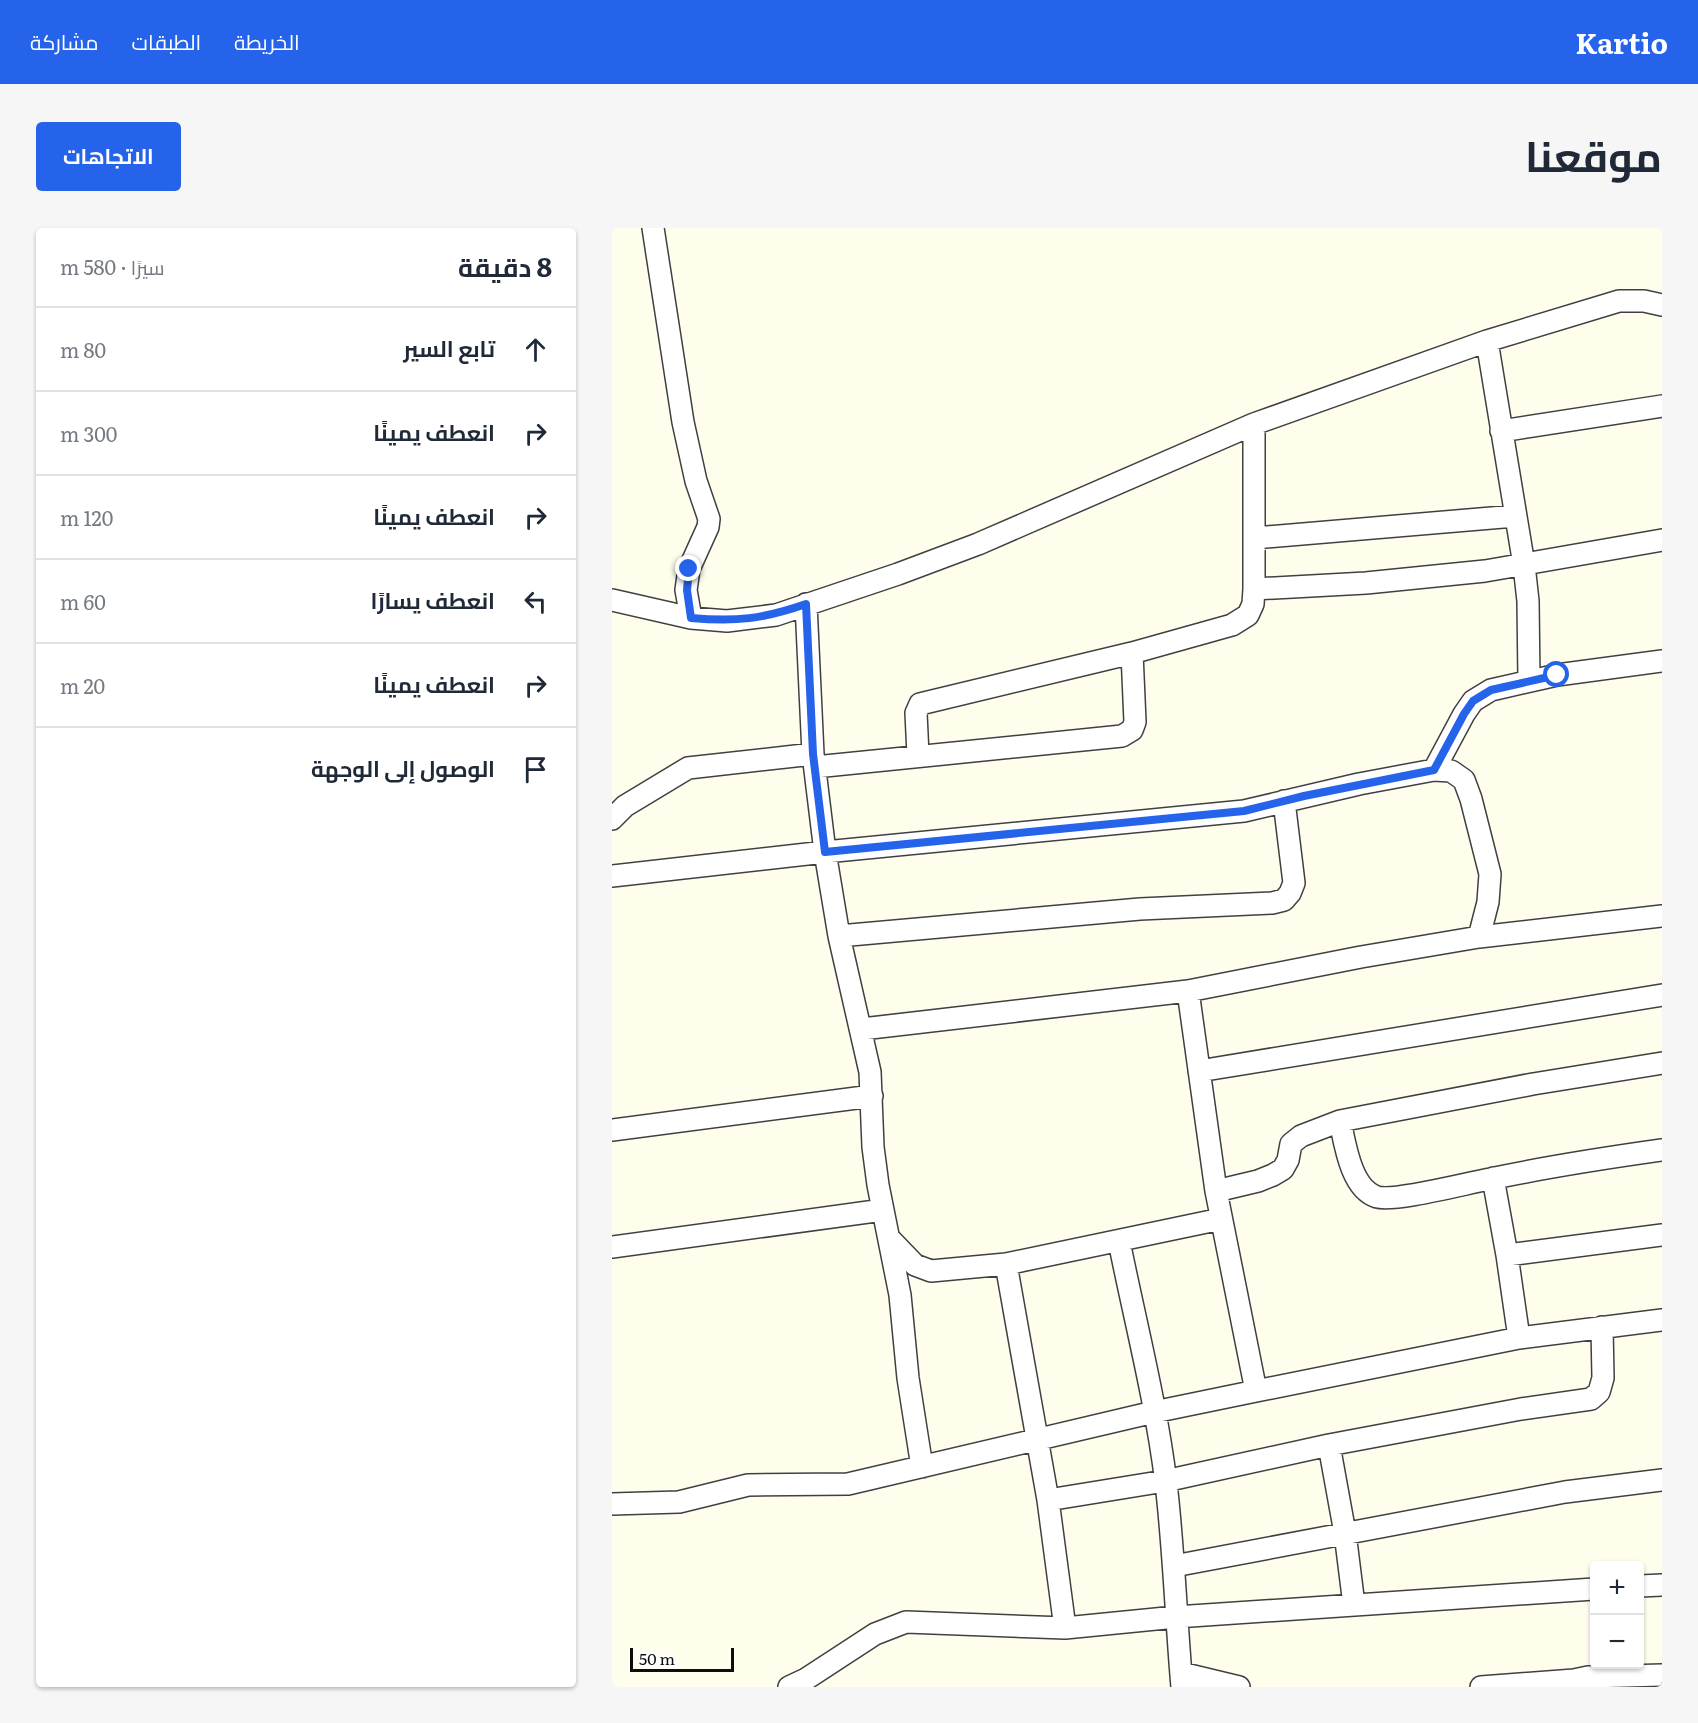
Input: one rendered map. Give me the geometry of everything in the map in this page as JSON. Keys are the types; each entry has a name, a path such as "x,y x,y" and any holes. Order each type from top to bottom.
{"street":[{"path":"653,228 682,422 696,481 709,519 708,527 689,569 687,590 691,618"},
{"path":"612,600 691,618 727,621 776,615 978,544 1254,424 1486,341 1619,301 1644,301 1662,305"},
{"path":"1486,341 1524,565 1528,601 1529,681"},
{"path":"1501,431 1662,406"},
{"path":"918,755 916,713 920,704 1132,653 1232,625 1248,615 1253,604 1254,589 1254,424"},
{"path":"1255,537 1515,516"},
{"path":"1254,589 1366,583 1485,571 1662,540"},
{"path":"806,604 814,760 825,852 839,936 862,1029 872,1096 874,1154 900,1295 908,1378 922,1467"},
{"path":"612,819 625,806 688,768 918,755 1122,736 1132,730 1136,722 1132,653"},
{"path":"1434,770 1473,701 1491,690 1557,675 1662,661"},
{"path":"612,876 825,852 1244,811 1434,770 1451,771 1464,780 1472,799 1490,874 1488,902 1479,937"},
{"path":"839,936 1140,909 1272,903 1284,900 1294,883 1284,801"},
{"path":"862,1029 1188,991 1361,957 1479,937 1662,916"},
{"path":"1188,991 1216,1191 1256,1391"},
{"path":"1199,1071 1662,995"},
{"path":"1216,1191 1258,1181 1278,1172 1283,1169 1288,1160 1291,1144 1301,1136 1340,1121 1533,1084 1662,1063"},
{"path":"612,1130 872,1096"},
{"path":"1340,1121 1350,1165 1360,1183 1376,1196 1394,1198 1493,1178 1662,1150"},
{"path":"1493,1178 1519,1338"},
{"path":"612,1247 883,1210"},
{"path":"889,1238 915,1265 931,1271 1006,1264 1221,1219"},
{"path":"1507,1256 1662,1235"},
{"path":"1119,1241 1166,1481 1181,1680 1239,1687"},
{"path":"1006,1264 1048,1500 1065,1628"},
{"path":"612,1504 679,1502 748,1485 848,1484 1154,1412 1519,1338 1662,1320"},
{"path":"1048,1500 1166,1481 1329,1445 1521,1409 1591,1399 1599,1392 1603,1378 1602,1327"},
{"path":"1329,1445 1345,1533 1354,1605"},
{"path":"1174,1566 1565,1492 1662,1480"},
{"path":"1644,1586 1662,1585"},
{"path":"789,1687 806,1679 875,1634 906,1622 1065,1628 1176,1617 1590,1589"},
{"path":"1481,1687 1572,1684 1588,1677 1662,1675"}],"route":[{"path":"689,569 687,590 691,618 727,621 753,619 776,615 806,604 813,754 825,852 1244,811 1359,784 1434,770 1473,701 1491,690 1557,675"}]}
